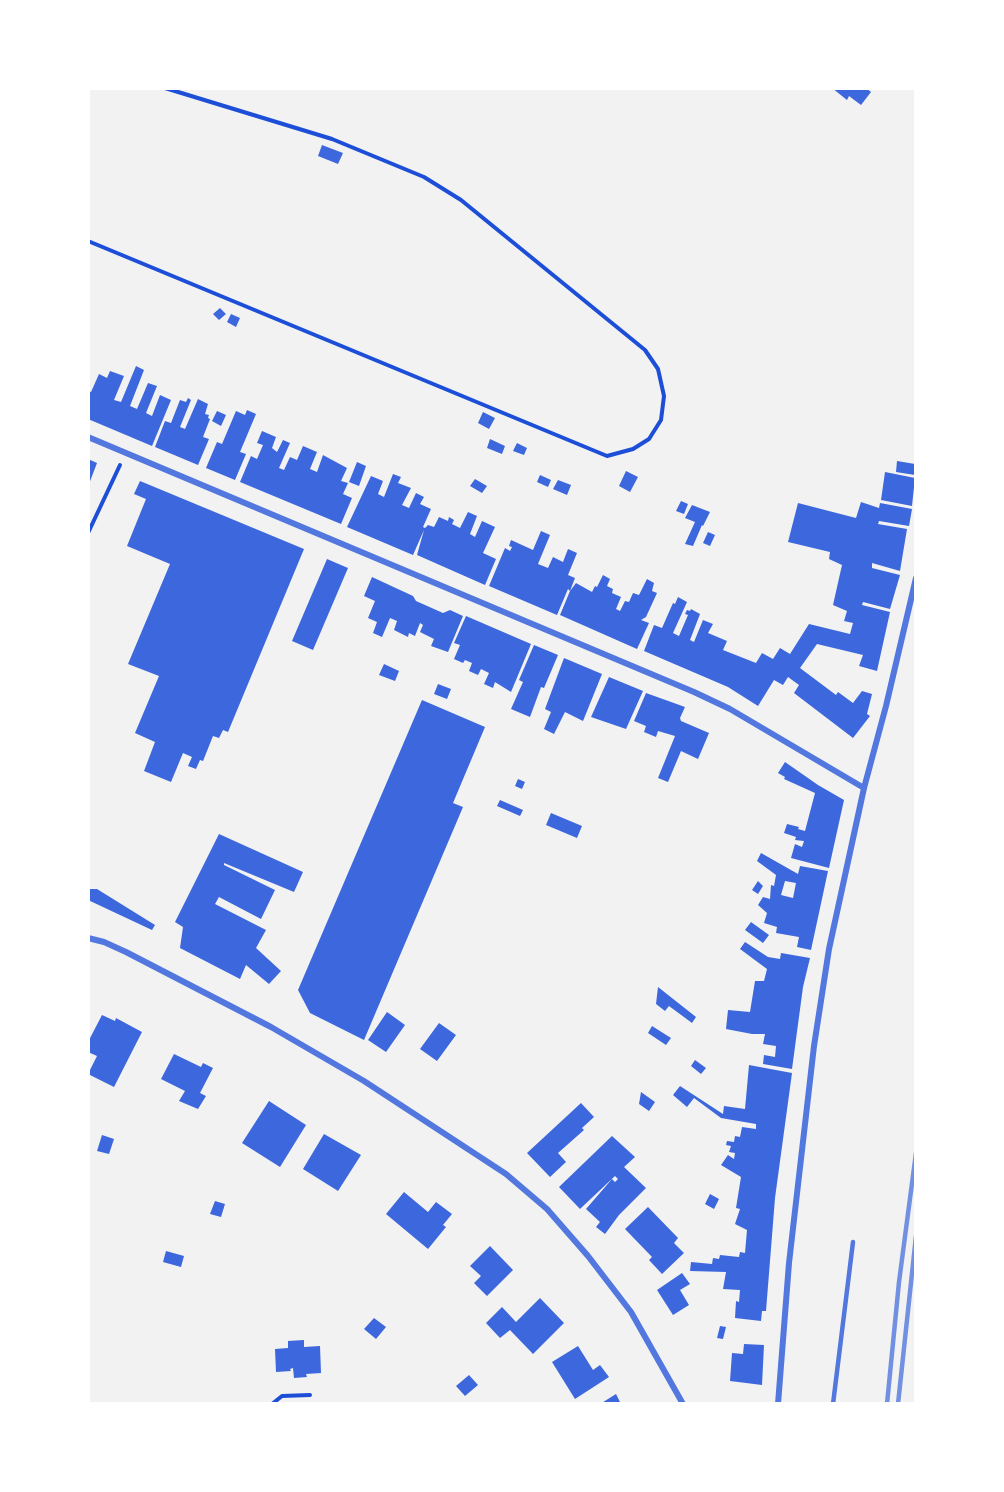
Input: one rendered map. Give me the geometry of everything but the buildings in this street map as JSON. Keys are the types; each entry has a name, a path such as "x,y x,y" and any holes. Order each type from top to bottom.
{"street":[{"path":"88,437 694,692 730,709 864,788"},
{"path":"778,1404 789,1263 814,1046 829,949 864,788 886,706 915,578"},
{"path":"88,938 126,952 271,1027 364,1081 506,1174 547,1209 588,1256 631,1312 683,1404"}],"lane":[{"path":"833,1404 853,1242"}],"path":[{"path":"88,241 607,456 633,449 649,439 661,420 664,396 658,369 645,350 461,200 424,177 332,139 165,88"},
{"path":"88,533 125,453"},
{"path":"272,1404 282,1396 310,1395"}],"railway":[{"path":"887,1404 899,1282 916,1153"},
{"path":"898,1404 916,1236"}]}
